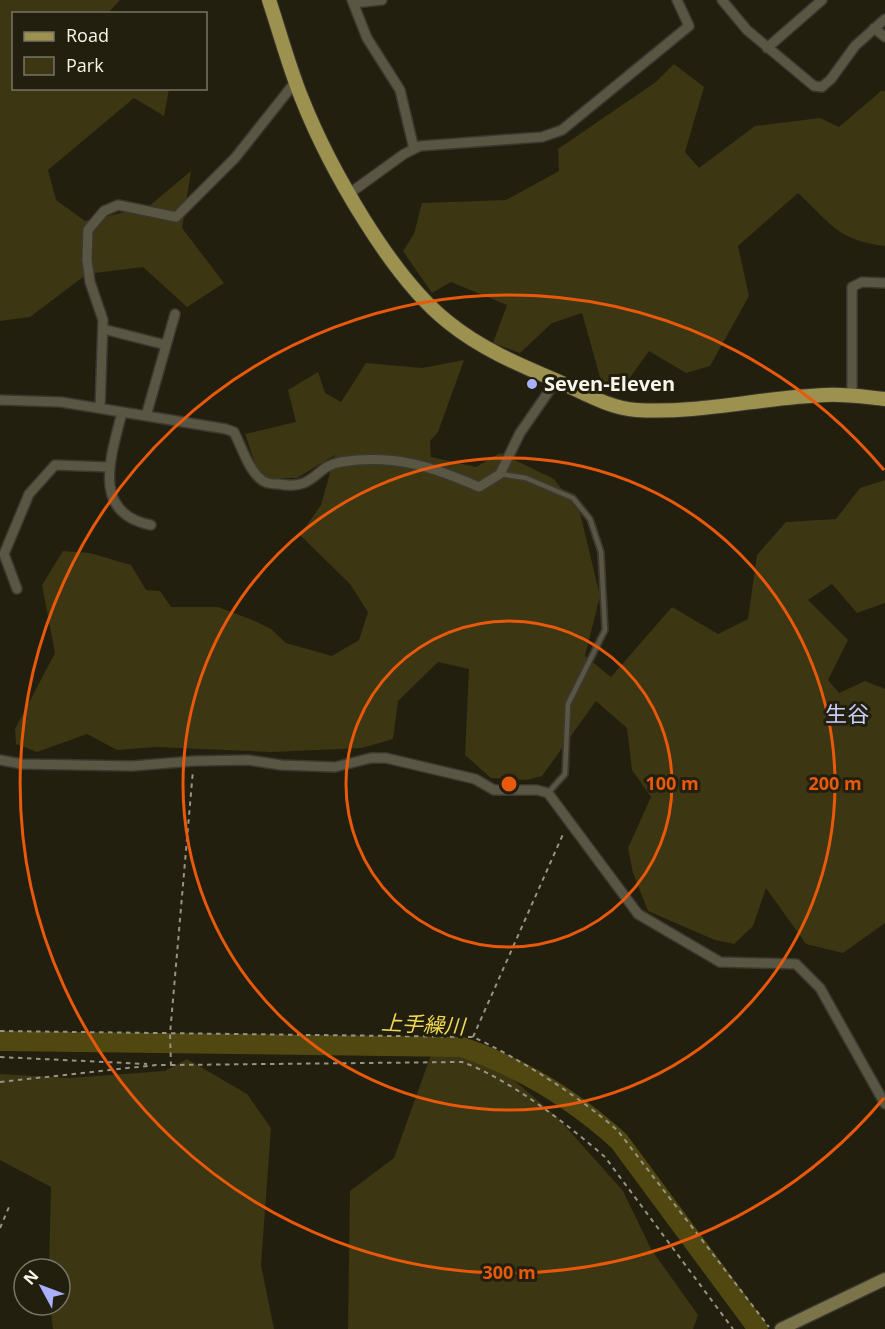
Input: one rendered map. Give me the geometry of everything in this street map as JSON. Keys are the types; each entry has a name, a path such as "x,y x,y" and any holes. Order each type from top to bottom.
{"main road":[{"path":"269,0 296,81 317,133 350,193 388,254 425,301 448,322 485,348 516,365 611,404 653,411 689,410 805,396 852,395 885,399"}],"street":[{"path":"382,0 353,2 367,38 400,90 414,149"},
{"path":"350,193 414,149 444,143 542,137 562,130 689,26 677,0"},
{"path":"735,0 724,4 767,48 814,86 822,87 831,80 846,55 885,19"},
{"path":"767,48 822,0"},
{"path":"874,28 885,37"},
{"path":"100,408 103,320 90,282 87,260 88,230 104,211 117,205 176,217 235,158 296,81"},
{"path":"852,395 852,287 862,282 885,283"},
{"path":"146,416 175,314"},
{"path":"103,329 166,345"},
{"path":"0,400 61,402 234,432 257,475 265,482 292,487 308,483 338,462 406,461 433,467 479,486 500,474 519,433 556,381"},
{"path":"122,412 109,467 109,489 115,502 138,522 151,525"},
{"path":"17,589 4,554 29,494 55,465 109,467"},
{"path":"0,760 22,764 132,766 248,760 280,765 335,767 371,758 387,758 475,779 494,790 537,790 548,793 638,914 720,962 796,964 808,973 820,988 885,1104"},
{"path":"781,1329 885,1280"}],"lane":[{"path":"500,474 526,478 573,498 591,519 601,552 605,630 568,704 565,774 548,793"}],"path":[{"path":"171,1065 170,1034 194,761"},
{"path":"473,1037 569,820"},
{"path":"0,1031 473,1037 598,1112 618,1131 771,1329"},
{"path":"0,1057 156,1065 462,1062 486,1070 584,1138 605,1157 733,1329"},
{"path":"0,1082 156,1065"},
{"path":"0,1228 9,1207"}],"green space":[{"path":"0,0 120,0 109,12 12,12 12,90 169,90 164,116 134,98 48,170 56,200 85,221 148,207 191,171 182,228 224,283 187,307 143,267 87,274 30,317 0,321"},
{"path":"674,64 704,87 685,152 699,168 755,126 820,118 839,127 881,91 885,91 885,246 845,235 798,193 738,246 749,296 710,366 686,373 649,351 624,386 602,384 582,313 552,323 520,353 493,343 507,305 451,282 432,293 403,251 414,234 422,203 506,200 559,171 558,149 656,82"},
{"path":"464,360 438,432 430,441 431,457 476,467 500,453 554,479 580,513 600,596 585,656 611,677 672,607 718,634 748,619 757,555 786,522 836,519 860,488 885,480 885,603 857,613 832,584 808,600 848,640 828,680 839,693 865,681 885,689 885,923 843,953 806,944 766,888 753,926 734,944 715,940 648,911 633,873 628,848 651,797 632,770 627,728 596,701 542,776 527,780 491,778 465,755 469,669 438,662 398,701 393,739 362,748 271,752 155,747 117,750 87,734 37,752 16,744 15,729 55,653 42,585 63,551 90,553 131,565 146,590 160,591 171,607 218,607 271,629 286,643 332,656 359,640 368,612 350,584 300,535 321,505 335,455 297,478 267,478 256,466 245,434 296,422 288,390 318,372 325,393 341,402 366,363 422,368"},
{"path":"432,1052 493,1062 558,1118 623,1191 651,1249 698,1315 693,1329 348,1329 350,1191 394,1158"},
{"path":"187,1059 247,1094 271,1128 261,1265 274,1329 53,1329 52,1317 72,1317 72,1257 49,1257 51,1187 0,1160 0,1074 70,1078 165,1071"}],"waterway":[{"name":"上手繰川","path":"0,1041 462,1047 484,1055 545,1086 584,1112 619,1141 758,1329"}],"place":[{"name":"Seven-Eleven","path":"532,384"}],"district":[{"name":"生谷","path":"847,714"}]}
